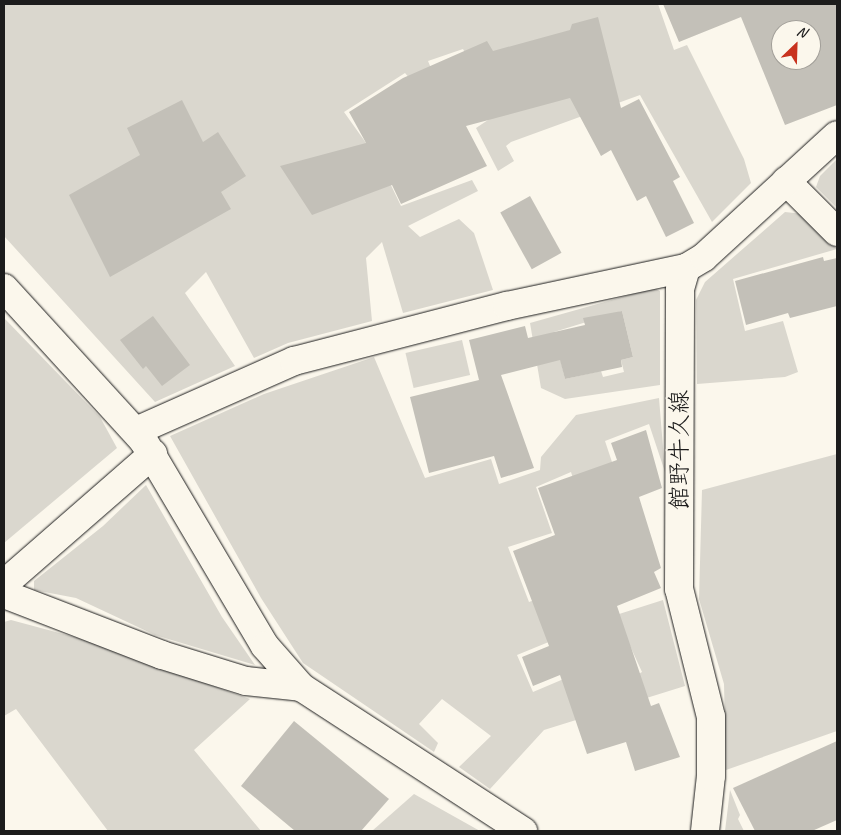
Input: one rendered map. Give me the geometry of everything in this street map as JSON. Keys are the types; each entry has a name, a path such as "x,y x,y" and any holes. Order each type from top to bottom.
{"street":[{"path":"136,431 294,360 645,273 686,268 704,256 837,135"},
{"path":"786,182 837,232"},
{"name":"館野牛久線","path":"686,268 680,289 679,589 711,718 711,776 705,831"},
{"path":"4,288 136,431 153,454 265,646 301,687 523,831"},
{"path":"4,584 153,454"},
{"path":"4,594 227,675 301,687"}],"shaded area":[{"path":"4,4 658,4 674,50 687,45 744,159 751,183 712,222 640,95 511,142 506,146 514,161 498,171 476,128 497,114 463,49 428,61 449,112 375,152 401,206 472,180 478,191 408,226 420,237 459,219 474,233 493,290 403,313 382,242 366,258 372,321 288,343 254,358 206,272 185,293 235,366 155,402 4,236","holes":["405,73 427,99 371,150 344,112"]},
{"path":"837,159 837,208 816,187 820,176"},
{"path":"785,212 803,214 837,249 733,279 745,331 783,321 798,372 785,377 697,384 696,300 705,282"},
{"path":"654,288 660,291 660,385 565,399 541,388 530,323","holes":["622,311 633,357 621,360 624,372 603,377 601,371 565,379 554,332"]},
{"path":"4,318 100,417 117,448 4,543"},
{"path":"462,340 470,375 414,388 405,353"},
{"path":"374,357 425,478 491,459 499,484 540,470 541,457 576,415 659,398 665,472 649,424 605,441 616,474 576,488 571,472 536,487 552,533 508,547 529,602 577,584 595,623 517,655 533,692 566,678 622,683 642,672 616,615 663,600 685,686 544,730 490,789 459,767 491,736 442,699 419,724 438,743 434,752 303,663 261,598 170,436 264,394"},
{"path":"837,454 837,731 726,770 724,684 699,599 702,490"},
{"path":"146,485 222,617 255,665 155,635 76,598 34,590 34,581 103,526"},
{"path":"11,620 78,638 250,699 194,750 261,831 108,831 16,709 4,716 4,622"},
{"path":"730,790 740,815 738,819 744,831 725,831"},
{"path":"414,794 480,831 372,831"}],"building":[{"path":"663,4 837,4 837,105 785,125 741,17 679,42"},
{"path":"598,17 621,108 639,99 680,177 673,181 694,223 666,237 646,196 637,201 611,150 601,156 570,98 466,126 487,166 401,204 392,185 312,215 280,166 366,143 349,112 403,78 487,41 493,51 570,30 572,24"},
{"path":"182,100 203,142 218,132 246,176 221,192 231,209 110,277 69,195 140,155 127,128"},
{"path":"530,196 562,253 532,269 500,212"},
{"path":"823,257 824,261 837,258 837,306 790,318 788,313 746,325 735,281"},
{"path":"622,311 633,357 621,360 622,367 565,379 560,360 501,375 534,468 501,478 494,456 429,473 410,397 479,380 469,340 525,326 528,338 585,325 583,318"},
{"path":"153,316 190,365 162,386 146,366 143,369 120,340"},
{"path":"646,430 662,488 639,497 661,568 654,572 661,588 617,606 651,706 659,703 680,757 635,771 626,742 587,754 560,675 533,686 522,657 549,646 513,551 555,535 538,488 617,460 611,443"},
{"path":"294,721 389,799 361,831 295,831 241,786"},
{"path":"837,741 837,820 812,831 755,831 733,788"}]}
